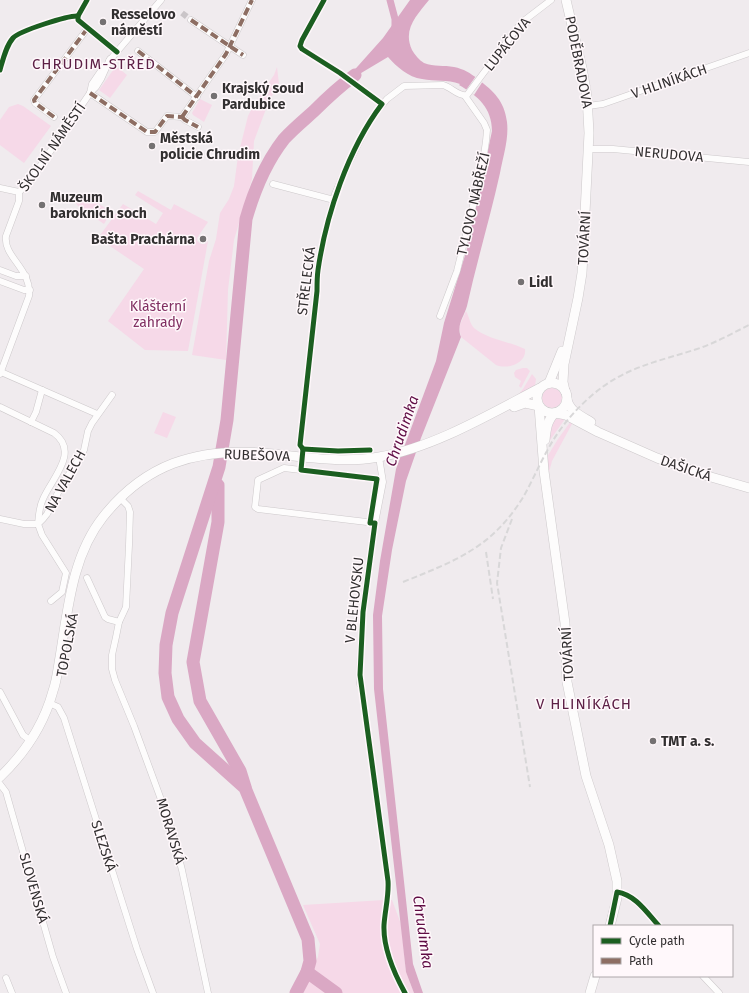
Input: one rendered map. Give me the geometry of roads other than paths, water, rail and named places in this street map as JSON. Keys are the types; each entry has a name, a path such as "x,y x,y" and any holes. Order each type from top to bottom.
{"street":[{"path":"87,0 78,16 79,22 117,52 161,0"},
{"path":"182,117 230,47 252,0"},
{"path":"324,0 300,46 302,49 333,70 340,73 382,104"},
{"name":"LUPÁČOVA","path":"467,94 480,79 521,23 550,0"},
{"name":"PODĚBRADOVA","path":"566,0 582,68 588,106 588,148"},
{"path":"0,70 8,47 16,36 68,17 78,16"},
{"path":"191,20 243,55"},
{"path":"54,117 35,103 34,100 87,29"},
{"path":"138,51 197,97"},
{"name":"ŠKOLNÍ NÁMĚSTÍ","path":"30,290 26,276 9,251 5,240 19,201 20,192 28,184 90,93 96,87 110,59 117,52"},
{"name":"V HLINÍKÁCH","path":"588,106 603,104 749,53"},
{"name":"TYLOVO NÁBŘEŽÍ","path":"409,85 445,86 462,95 467,94 484,122 487,130 482,169 457,272 440,316"},
{"name":"STŘELECKÁ","path":"303,449 300,445 318,270 334,200 344,173 364,132 382,104 401,87 409,85"},
{"path":"90,93 147,132 155,132 167,116 182,117 198,127"},
{"name":"NERUDOVA","path":"588,148 749,162"},
{"name":"TOVÁRNÍ","path":"566,394 563,382 564,364 582,273 588,148"},
{"path":"273,184 334,200"},
{"path":"0,188 20,192"},
{"path":"0,270 16,276 26,276"},
{"path":"0,281 24,290 30,290 28,304 0,373 97,414"},
{"name":"TOVÁRNÍ","path":"549,383 571,327"},
{"path":"549,383 558,384 566,394 564,407 555,413 546,412 539,406 536,397 540,388 549,383"},
{"name":"RUBEŠOVA","path":"426,447 540,388"},
{"path":"0,407 31,422 36,412 42,390"},
{"name":"DAŠICKÁ","path":"566,394 568,404 574,412 625,443"},
{"name":"NA VALECH","path":"0,519 24,524 38,524 43,520 48,514 62,485 84,450 89,427 112,395"},
{"name":"RUBEŠOVA","path":"122,500 170,470 206,458 239,456 286,458 349,466 398,456 457,436 519,404 528,403 539,406"},
{"name":"TOVÁRNÍ","path":"539,406 543,459 565,623 567,682 586,776 612,857 618,892"},
{"name":"TOVÁRNÍ","path":"543,459 548,423 550,418 555,413"},
{"name":"DAŠICKÁ","path":"555,413 566,415 667,462 749,488"},
{"name":"NA VALECH","path":"31,422 54,433 60,438 64,446 65,458 39,508 38,524"},
{"name":"V BLEHOVSKU","path":"360,684 362,618 375,523 383,482 379,460"},
{"path":"375,523 258,509 255,507 258,480 282,468 377,479"},
{"path":"87,578 105,616 108,619 119,622 126,607 130,512 128,506 122,500"},
{"name":"TOPOLSKÁ","path":"0,783 21,761 43,727 62,676 77,591 87,558 102,528 122,500"},
{"path":"38,524 42,535 66,573 62,592 51,601"},
{"name":"MORAVSKÁ","path":"119,622 112,656 114,676 170,824 181,863 208,993"},
{"path":"0,692 23,735 31,741"},
{"name":"TOPOLSKÁ","path":"0,777 18,758 31,741 51,704"},
{"name":"SLEZSKÁ","path":"51,704 59,709 64,718 137,949 153,993"},
{"name":"SLOVENSKÁ","path":"0,783 6,792 66,993"},
{"path":"610,925 618,892 632,898 657,925"},
{"path":"590,993 595,977"},
{"path":"704,977 719,993"},
{"path":"6,978 12,993"}],"waterway":[{"path":"390,0 395,19 395,29"},
{"path":"296,993 307,972 310,961 308,939 245,788 195,743 178,719 168,697 165,673 166,645 172,613 219,467 227,420 246,219 249,208 266,167 284,139 334,92 355,75"},
{"path":"218,485 218,522 193,662 200,701 240,771 245,787"},
{"path":"307,972 336,993"}],"tunnel":[{"path":"182,13 191,20"}],"railway":[{"path":"403,582 439,567 470,551 498,530 522,499 551,443 566,422 590,397 603,387 616,378 642,366 706,346 749,325"},
{"path":"512,519 501,548 497,583 530,787"},
{"path":"486,552 493,599"}],"place":[{"name":"Resselovo náměstí","path":"103,22"},
{"name":"Krajský soud Pardubice","path":"214,96"},
{"name":"Městská policie Chrudim","path":"152,146"},
{"name":"Muzeum barokních soch","path":"42,205"},
{"name":"Bašta Prachárna","path":"203,239"},
{"name":"Lidl","path":"521,282"},
{"name":"TMT a. s.","path":"653,741"}],"district":[{"name":"CHRUDIM-STŘED","path":"94,64"},
{"name":"V HLINÍKÁCH","path":"584,704"}],"park label":[{"name":"Klášterní zahrady","path":"158,314"}],"water label":[{"name":"Chrudimka","path":"402,431"},
{"name":"Chrudimka","path":"423,932"}]}
